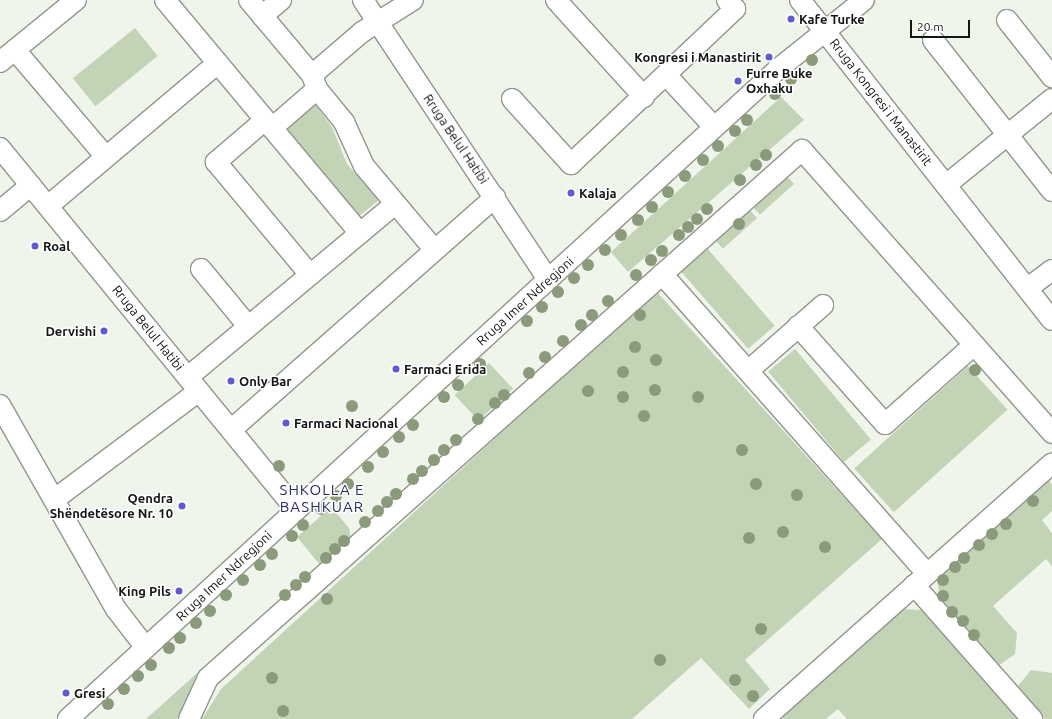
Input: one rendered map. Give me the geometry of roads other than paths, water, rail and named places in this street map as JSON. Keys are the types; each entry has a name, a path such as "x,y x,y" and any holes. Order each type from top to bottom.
{"street":[{"path":"0,62 76,0"},
{"path":"165,0 360,233"},
{"path":"249,0 344,122 364,166 434,249"},
{"path":"262,16 281,0"},
{"name":"Rruga Belul Hatibi","path":"363,0 496,197 548,279"},
{"path":"310,275 216,162 269,124 377,22 413,0"},
{"path":"556,0 644,97"},
{"path":"512,99 571,164 644,97 735,9 726,0"},
{"name":"Rruga Kongresi i Manastirit","path":"800,0 1052,320"},
{"name":"Rruga Imer Ndregjoni","path":"68,719 714,127 825,31 864,0"},
{"path":"1007,20 1052,77"},
{"path":"933,40 1052,190"},
{"path":"15,50 106,157"},
{"path":"48,206 218,63"},
{"path":"666,76 714,127"},
{"path":"946,185 1052,99"},
{"name":"Rruga Belul Hatibi","path":"0,148 296,509"},
{"path":"189,719 208,678 802,150 1052,433"},
{"path":"0,211 31,185"},
{"path":"231,430 434,249 496,197"},
{"path":"55,499 194,384 248,326 395,204"},
{"path":"201,269 248,326"},
{"path":"1028,288 1052,270"},
{"path":"662,274 748,371 921,580 1032,719"},
{"path":"748,371 823,305"},
{"path":"798,326 884,424 974,345"},
{"path":"0,405 55,499 116,609 146,648"},
{"path":"764,719 1052,463"}],"place":[{"name":"Kafe Turke","path":"791,19"},
{"name":"Kongresi i Manastirit","path":"769,57"},
{"name":"Furre Buke Oxhaku","path":"738,81"},
{"name":"Kalaja","path":"571,193"},
{"name":"Roal","path":"35,246"},
{"name":"Dervishi","path":"104,331"},
{"name":"Farmaci Erida","path":"396,369"},
{"name":"Only Bar","path":"231,381"},
{"name":"Farmaci Nacional","path":"286,423"},
{"name":"Qendra Shëndetësore Nr. 10","path":"182,506"},
{"name":"King Pils","path":"179,591"},
{"name":"Gresi","path":"66,693"}],"district":[{"name":"SHKOLLA E BASHKUAR","path":"322,498"}]}
